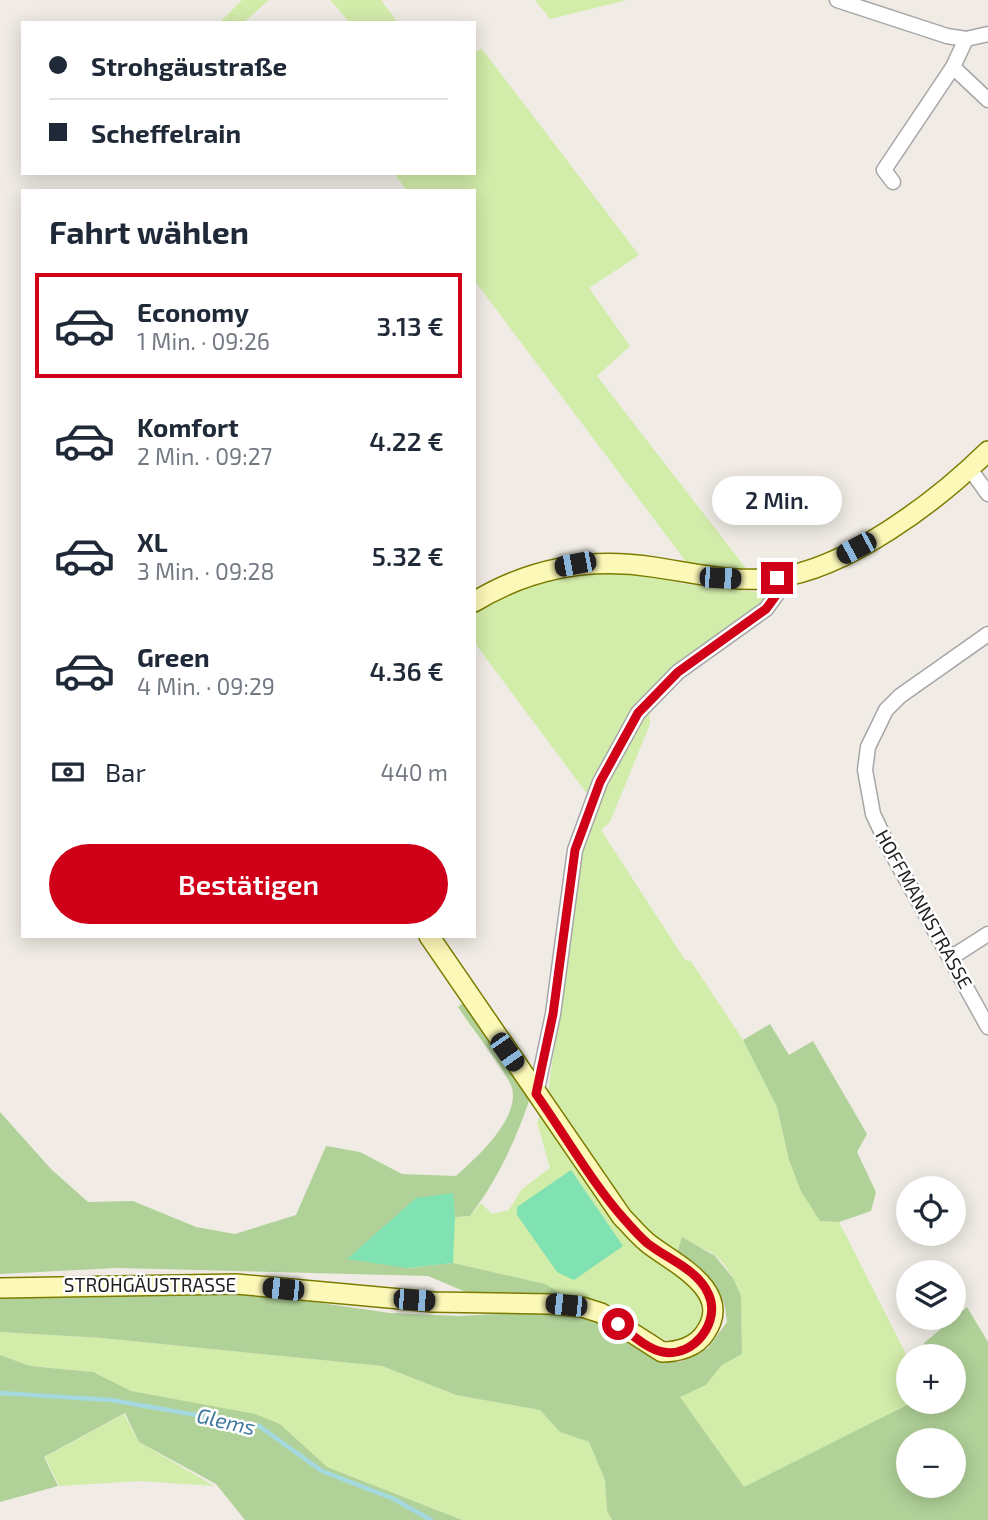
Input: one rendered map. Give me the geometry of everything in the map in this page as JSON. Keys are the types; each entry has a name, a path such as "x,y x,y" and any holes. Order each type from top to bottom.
{"main road":[{"path":"476,600 538,572 575,564 650,566 720,578 777,578 836,558 875,538 932,500 988,451"},
{"name":"STROHGÄUSTRASSE","path":"0,1287 236,1284 433,1302 582,1307 601,1313 662,1352 690,1346 705,1334 711,1319 708,1293 695,1275 646,1242 622,1217 430,938"}],"street":[{"path":"837,0 966,39 988,34"},
{"path":"893,183 884,170 953,67 966,39"},
{"path":"953,67 988,100"},
{"path":"970,469 988,494"},
{"path":"536,1094 553,1014 575,850 600,782 638,713 678,672 766,609 777,594 777,578"},
{"name":"HOFFMANNSTRASSE","path":"988,634 900,696 880,719 868,747 866,789 873,814 890,850 952,957 988,1027"},
{"path":"952,957 988,934"}],"green space":[{"path":"242,0 269,0 245,21 221,21"},
{"path":"330,0 381,0 397,21 348,21"},
{"path":"535,0 627,0 550,19"},
{"path":"482,49 639,255 589,288 630,346 597,376 748,571 687,563 476,283 476,189 406,189 395,175 476,175 476,51"},
{"path":"634,571 683,584 758,592 765,596 763,605 665,678 588,795 476,645 476,609 556,575"},
{"path":"649,710 650,724 610,822 601,830 685,960 691,961 743,1040 777,1107 789,1160 820,1221 839,1222 901,1344 896,1344 896,1411 744,1488 679,1397 706,1385 722,1365 742,1354 740,1302 733,1278 726,1266 708,1251 682,1238 677,1253 636,1220 548,1092 582,851 617,752"},
{"path":"465,1001 531,1095 505,1158 470,1216 455,1217 452,1193 407,1268 453,1263 545,1284 564,1295 480,1298 428,1276 117,1268 0,1274 0,1112 51,1169 88,1202 133,1201 196,1227 235,1234 296,1215 326,1146 360,1152 402,1174 456,1176 503,1125 513,1100 509,1081 458,1007"},
{"path":"770,1024 789,1055 813,1041 867,1134 857,1152 876,1192 871,1211 839,1222 820,1221 801,1191 789,1160 777,1107 743,1040"},
{"path":"542,1111 699,1292 702,1319 694,1332 681,1339 657,1338 584,1300 564,1295 544,1284 453,1263 453,1217 470,1216 481,1203 492,1214 509,1210 522,1189 550,1168 537,1122"},
{"path":"571,1170 623,1246 574,1280 557,1272 517,1215 517,1207"},
{"path":"453,1193 453,1263 407,1268 347,1259 416,1198"},
{"path":"682,1237 715,1256 733,1278 741,1296 742,1354 722,1365 706,1385 680,1397 744,1487 896,1411 896,1414 966,1414 966,1344 924,1343 940,1330 966,1330 967,1307 988,1342 988,1520 612,1520 607,1511 605,1480 589,1442 560,1432 540,1410 456,1395 382,1366 102,1338 0,1332 0,1295 238,1291 390,1313 459,1316 566,1310 608,1323 659,1361 680,1362 708,1348 727,1322 718,1289 705,1274 677,1253"},
{"path":"0,1332 102,1338 382,1366 456,1395 540,1410 561,1432 589,1442 605,1480 607,1510 612,1520 462,1520 327,1467 280,1424 130,1391 93,1372 30,1366 0,1355"},
{"path":"0,1355 30,1366 93,1372 131,1391 255,1414 280,1424 327,1467 462,1520 245,1520 216,1484 139,1442 125,1413 44,1457 58,1486 0,1502"},
{"path":"124,1414 139,1442 214,1486 141,1481 59,1486 45,1457"}],"waterway":[{"name":"Glems","path":"0,1393 111,1400 259,1426 322,1471 394,1499 431,1520"}],"route":[{"path":"618,1324 651,1348 674,1352 690,1346 705,1334 711,1319 712,1306 708,1293 695,1275 646,1242 622,1217 536,1094 542,1078 553,1014 575,850 600,782 616,748 638,713 678,672 766,609 777,594 777,578"}]}
